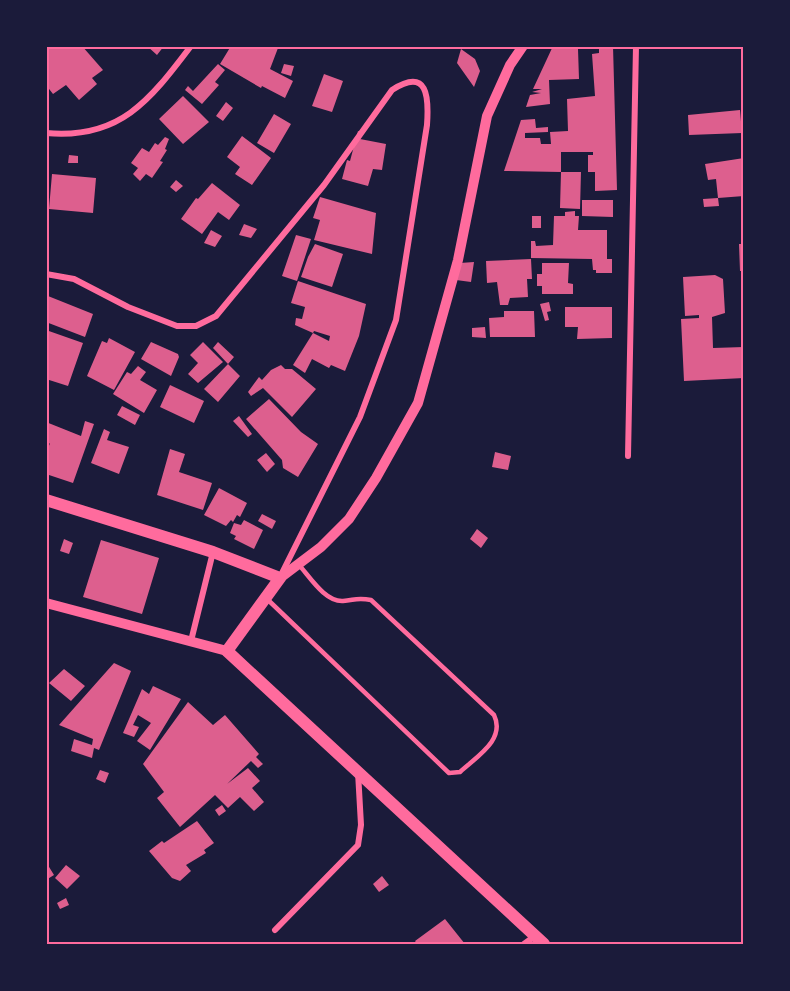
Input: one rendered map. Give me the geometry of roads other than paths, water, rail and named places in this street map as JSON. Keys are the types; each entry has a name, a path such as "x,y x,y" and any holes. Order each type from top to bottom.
{"main road":[{"path":"46,500 213,552 280,578 227,651 540,940"}],"street":[{"path":"46,133 72,135 106,128 136,109 164,82 191,46"},
{"path":"280,578 349,519 376,478 418,403 458,260 487,116 510,65 523,46"},
{"path":"628,456 636,46"},
{"path":"46,274 74,279 163,322 196,326 216,316 324,185 392,90 402,84 415,81 423,85 429,99 427,125 396,320 360,417 280,578"},
{"path":"191,641 213,552"},
{"path":"46,603 227,651"},
{"path":"275,930 358,845 361,825 358,771"},
{"path":"524,945 540,940"}],"lane":[{"path":"266,598 449,773 460,772 497,736 498,725 494,715 371,600 355,596 344,601 331,599 298,564"}]}
